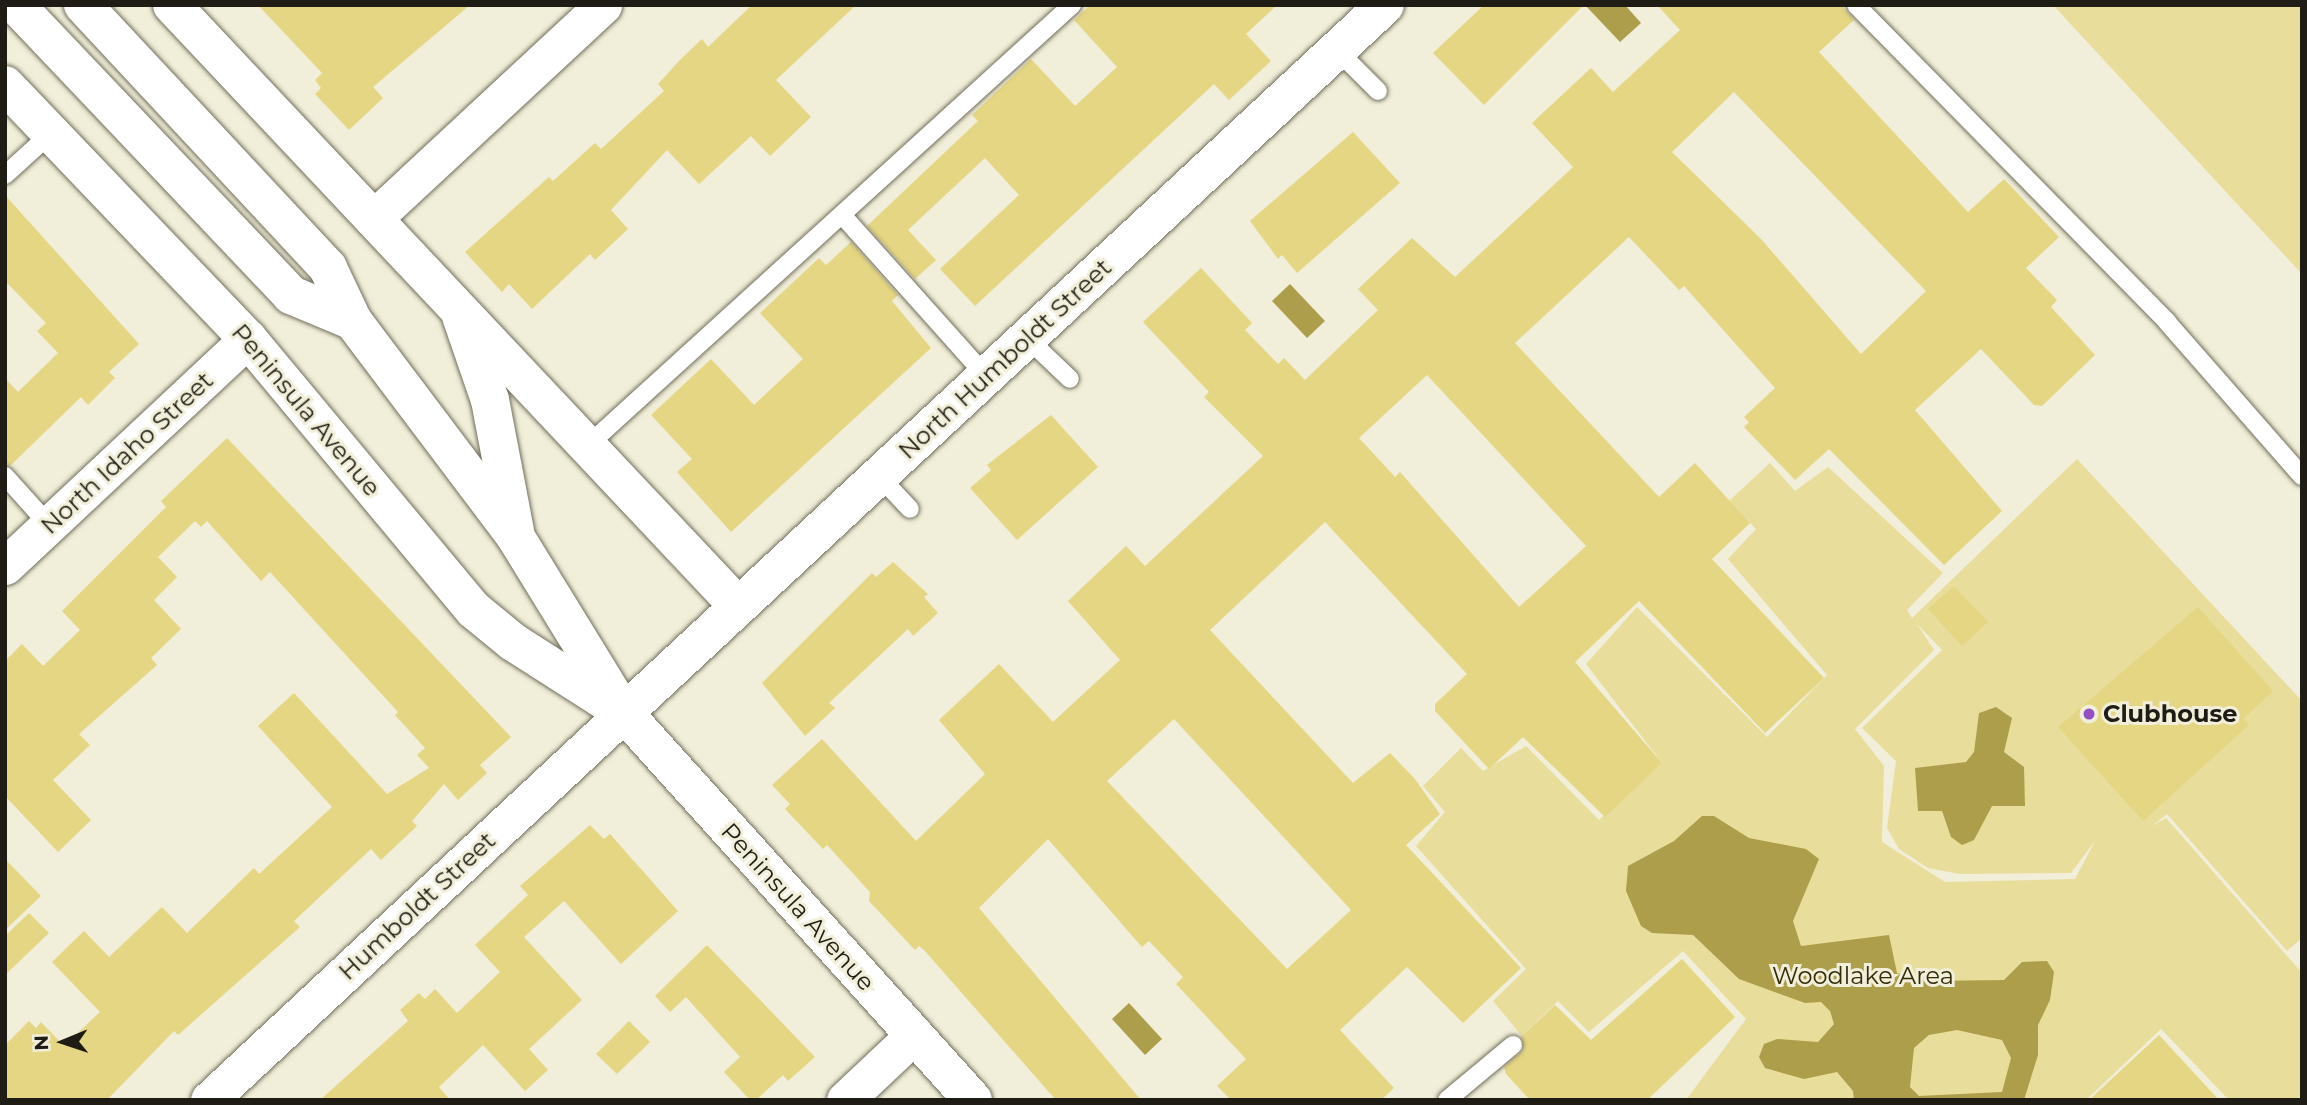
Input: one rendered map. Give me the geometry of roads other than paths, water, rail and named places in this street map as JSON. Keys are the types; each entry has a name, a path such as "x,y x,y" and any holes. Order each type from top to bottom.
{"street":[{"path":"16,5 198,200 291,295 353,321"},
{"name":"Peninsula Avenue","path":"83,5 328,268 353,321 515,536 624,713 973,1100"},
{"path":"373,219 603,5"},
{"name":"North Humboldt Street","path":"624,713 1385,5"},
{"path":"178,7 461,316 738,606"},
{"name":"Peninsula Avenue","path":"5,85 49,135 248,339 474,610 513,642 624,713"},
{"path":"461,316 490,400 515,536"},
{"name":"North Idaho Street","path":"5,566 248,339"},
{"name":"Humboldt Street","path":"209,1100 624,713"},
{"path":"845,1100 914,1036"}],"lane":[{"path":"587,446 1072,5"},
{"path":"1856,5 2167,322 2302,476"},
{"path":"1337,50 1378,91"},
{"path":"5,175 49,135"},
{"path":"843,216 986,376"},
{"path":"1027,338 1070,379"},
{"path":"5,476 49,525"},
{"path":"879,476 911,509"},
{"path":"1447,1100 1513,1045"}],"place":[{"name":"Clubhouse","path":"2089,714"}],"park label":[{"name":"Woodlake Area","path":"1863,976"}]}
